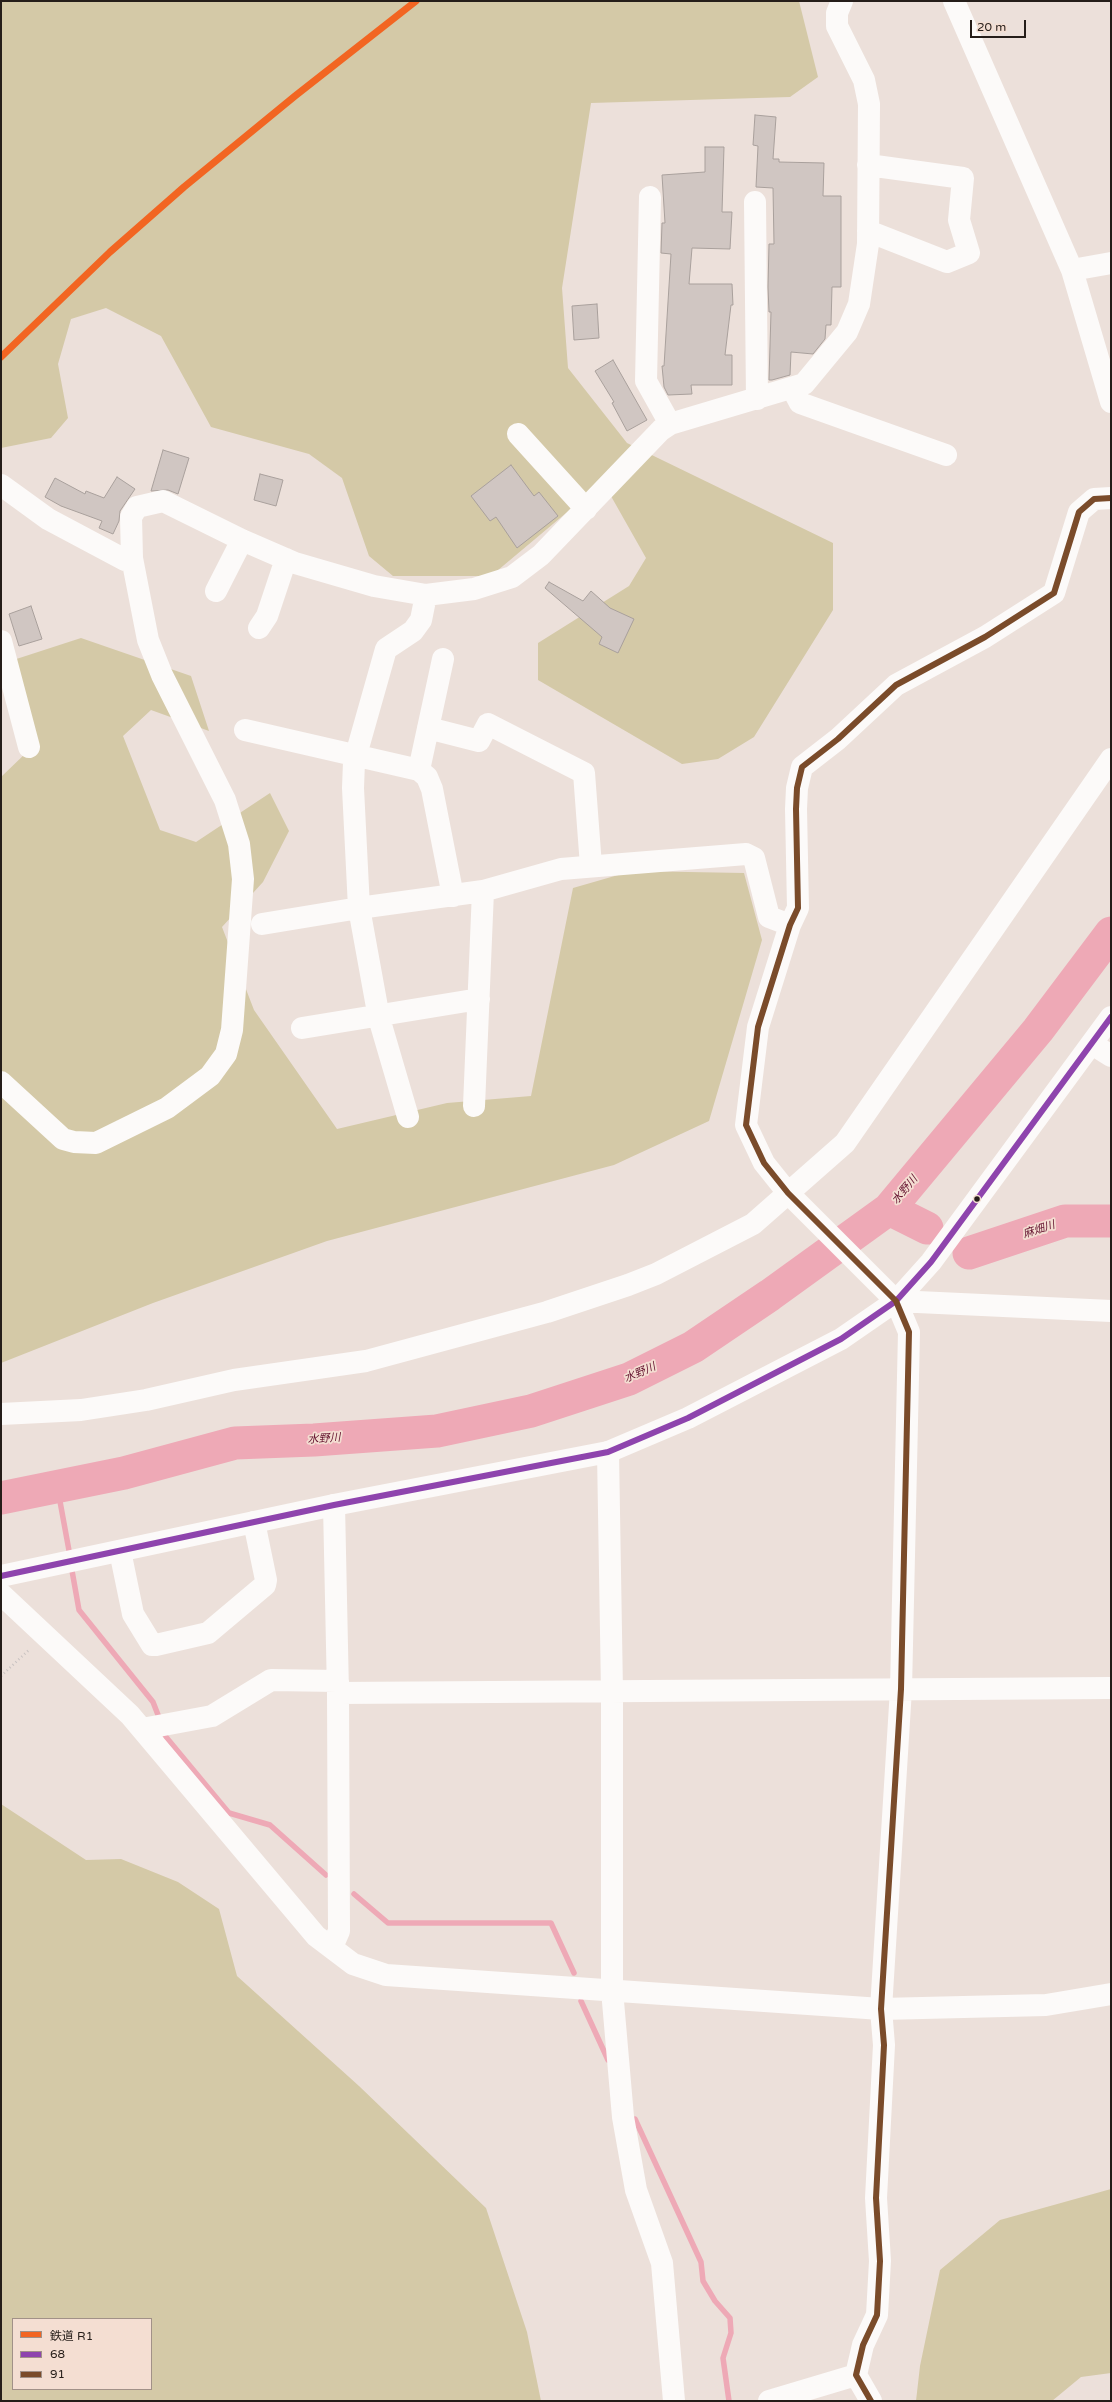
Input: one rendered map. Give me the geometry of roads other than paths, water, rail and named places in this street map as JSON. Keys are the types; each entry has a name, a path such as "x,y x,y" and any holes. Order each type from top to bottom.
{"main road":[{"path":"1,1082 63,1139 96,1143 173,1104 210,1076 226,1054 229,1042 234,1016 243,879 239,844 225,800 162,675 148,640 132,558 132,517 137,507 163,501 242,540 286,558 374,586 426,595 474,589 512,577 541,555 661,430 670,424 804,384 847,332 859,304 868,230 869,104 864,80 837,26 837,13 842,1"},
{"path":"954,1 1072,270 1111,402"},
{"path":"868,165 963,178 959,220 969,253 947,262 868,230"},
{"path":"650,197 646,380 670,424"},
{"path":"755,202 757,399"},
{"path":"1072,270 1111,263"},
{"path":"792,388 800,403 946,455"},
{"path":"518,434 586,509"},
{"path":"1,484 48,519 125,560 132,558"},
{"path":"871,2401 856,2375 864,2345 877,2315 880,2261 876,2198 884,2045 881,2009 901,1689 909,1332 889,1293 788,1193 764,1164 746,1125 758,1027 790,924 798,908 796,809 797,788 802,767 838,738 896,685 985,637 1054,593 1079,512 1094,499 1111,498"},
{"path":"216,591 242,540"},
{"path":"259,628 267,616 286,558"},
{"path":"408,1117 379,1015 359,908 353,788 356,756 386,650 413,631 421,620 426,595"},
{"path":"1,641 30,747"},
{"path":"419,770 443,659"},
{"path":"428,728 479,741 488,724 584,773 591,866"},
{"path":"245,730 419,770 427,777 432,789 453,896"},
{"path":"1,1414 81,1410 146,1400 234,1380 366,1360 547,1312 656,1274 753,1224 845,1143 1111,758"},
{"path":"262,924 359,908 483,891 548,871 591,866 746,854 754,858 769,917 790,924"},
{"path":"474,1106 483,891"},
{"path":"302,1028 478,999"},
{"path":"1,1576 334,1505 608,1452 688,1418 841,1339 889,1293 931,1262 1111,1017"},
{"path":"1092,1044 1111,1056"},
{"path":"889,1293 1111,1311"},
{"path":"608,1452 612,1692 612,1990 623,2117 636,2190 662,2263 674,2401"},
{"path":"332,1947 339,1931 338,1687 334,1505"},
{"path":"120,1551 133,1614 152,1644 156,1645 208,1633 265,1585 266,1580 254,1522"},
{"path":"1,1594 44,1633 142,1729 316,1936 353,1964 386,1975 881,2009 1046,2005 1111,1994"},
{"path":"142,1729 212,1716 271,1680 338,1687 612,1692 1111,1688"},
{"path":"769,2401 856,2375"}],"waterway":[{"name":"水野川","path":"1,1498 124,1473 235,1443 314,1440 437,1431 531,1411 629,1379 693,1347 770,1295 889,1209 1038,1030 1111,933"},
{"name":"麻畑川","path":"889,1209 927,1228"},
{"name":"麻畑川","path":"969,1253 1065,1221 1111,1221"},
{"path":"57,1485 70,1556"},
{"path":"71,1565 79,1610 153,1702 160,1720"},
{"path":"163,1730 166,1737 229,1813 270,1825 326,1875"},
{"path":"354,1894 388,1923 551,1923 574,1973"},
{"path":"581,2001 608,2060"},
{"path":"635,2119 701,2262 703,2281 715,2301 730,2318 731,2333 723,2358 729,2401"}],"rail line":[{"name":"R1","path":"1,357 110,252 184,187 295,96 416,1"}]}
